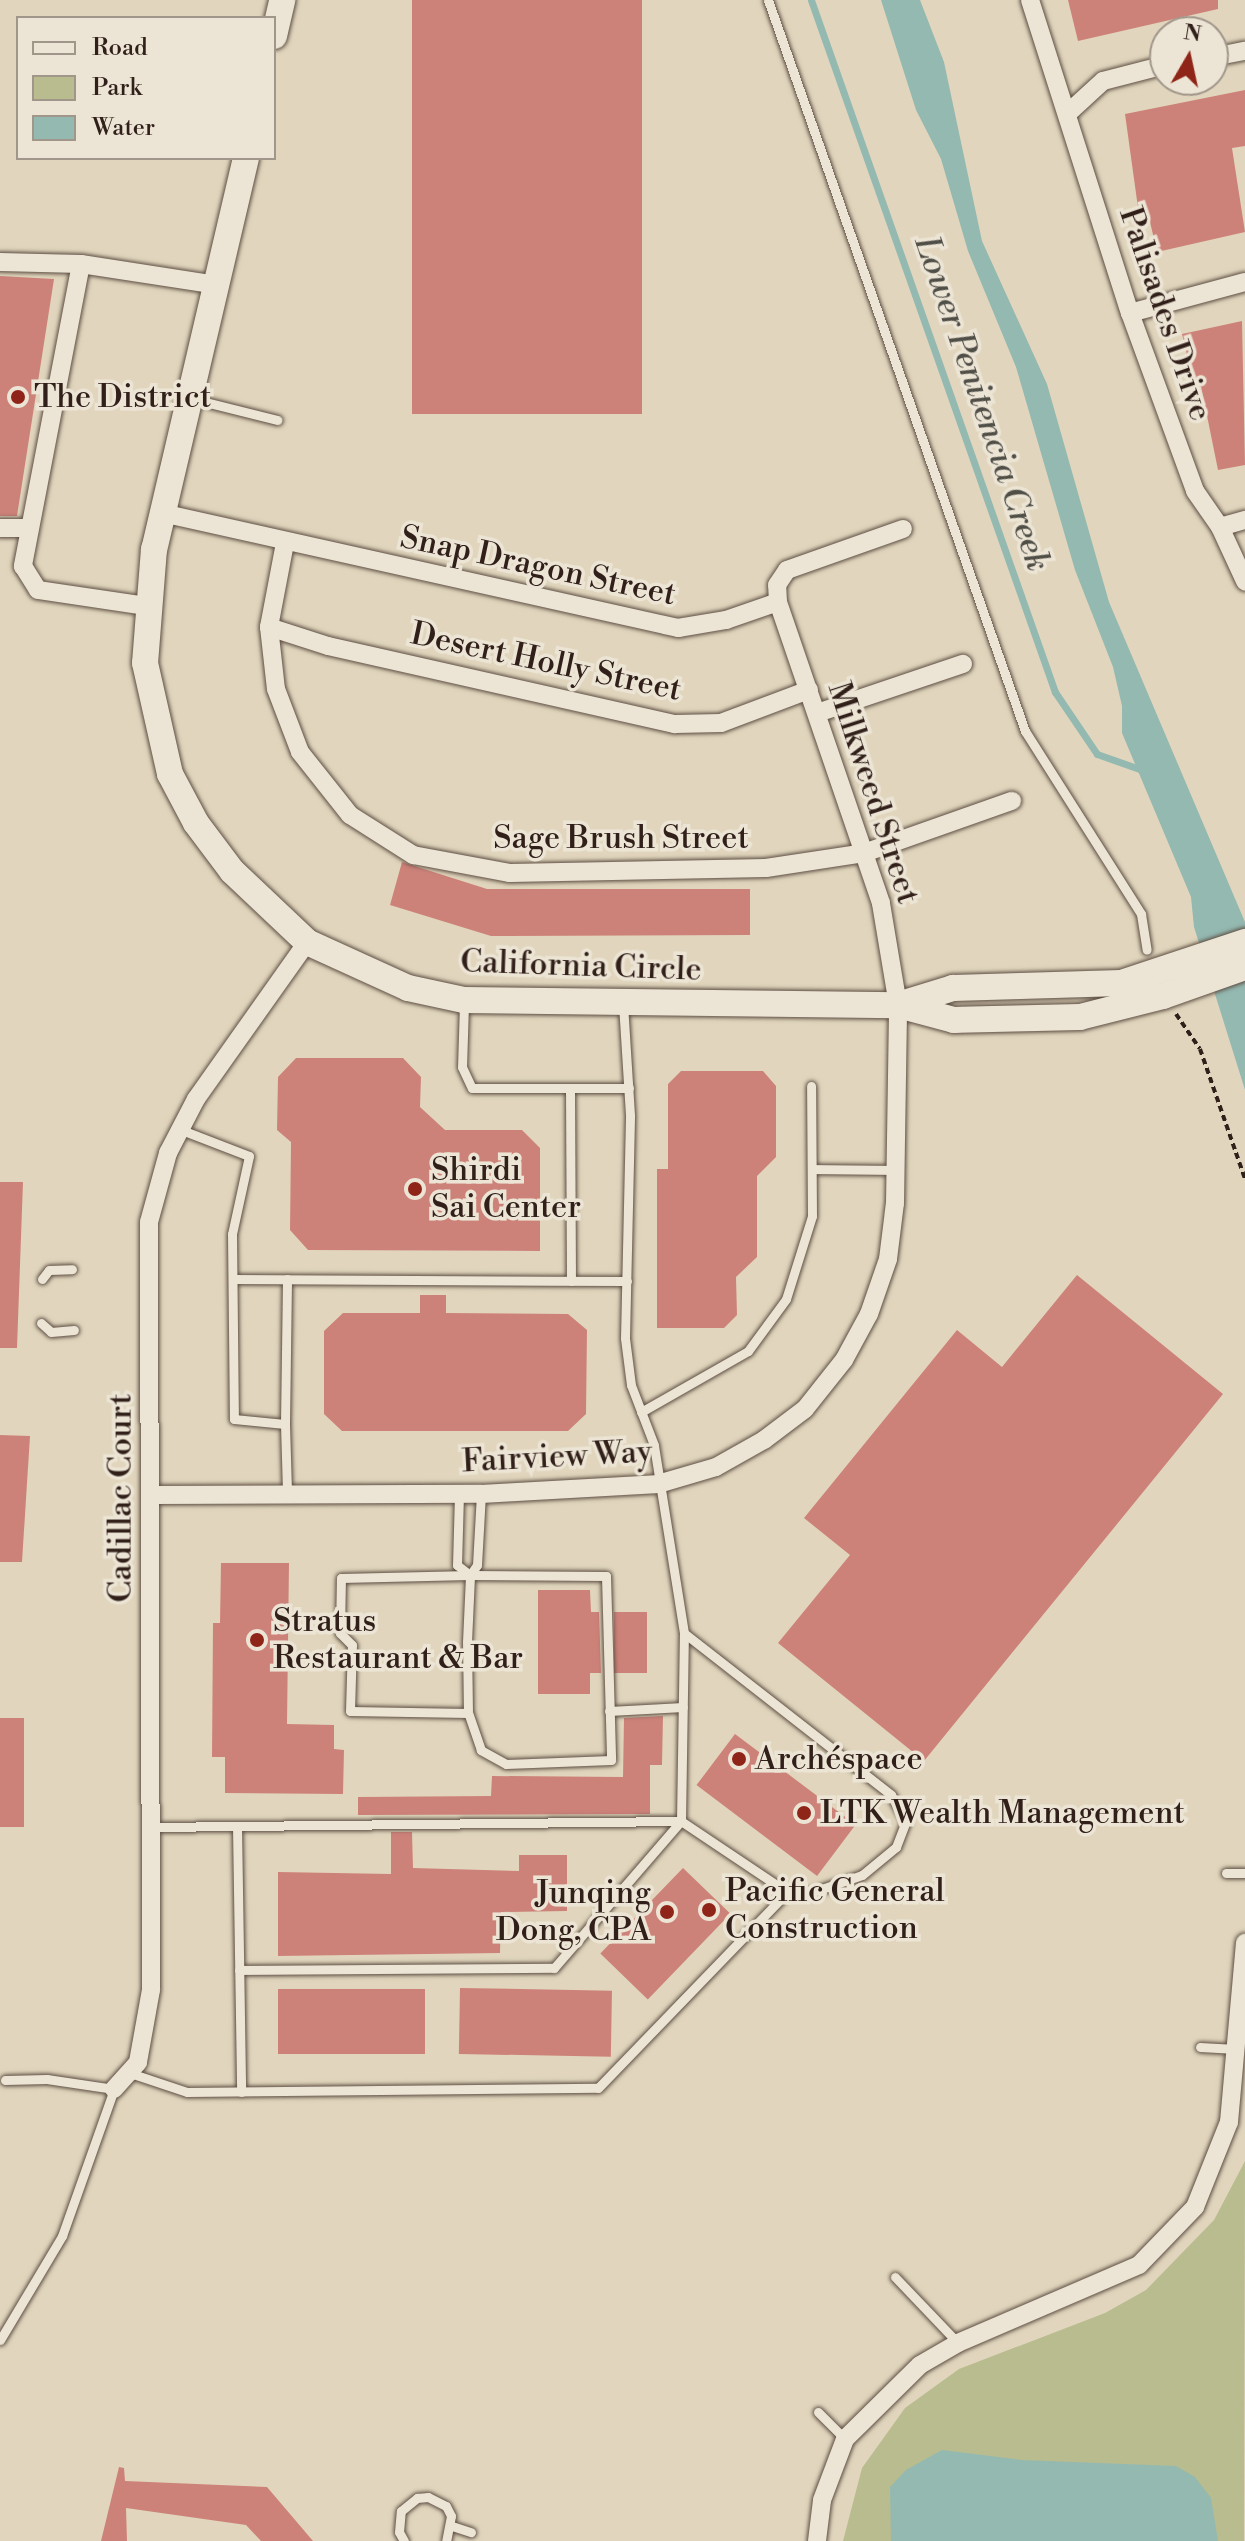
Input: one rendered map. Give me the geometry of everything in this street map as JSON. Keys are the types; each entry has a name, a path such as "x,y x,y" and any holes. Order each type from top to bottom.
{"street":[{"name":"Palisades Drive","path":"1030,0 1130,313 1195,491 1220,527 1245,581"},
{"path":"1067,114 1103,81 1149,69"},
{"name":"California Circle","path":"246,160 162,513 146,606 145,663 170,774 196,823 232,871 307,942 408,988 464,1000 623,1005 898,1005 953,988 1070,988 1162,977"},
{"path":"0,262 81,264 216,285"},
{"path":"81,264 23,566 38,590 146,606"},
{"path":"1130,313 1245,282"},
{"name":"Snap Dragon Street","path":"162,513 285,543 678,628 726,620 778,602"},
{"path":"1220,527 1245,520"},
{"path":"0,528 30,528"},
{"path":"778,602 777,585 787,570 903,529"},
{"name":"Sage Brush Street","path":"285,543 269,627 276,689 300,752 350,815 413,855 510,873 766,868 864,853 1012,801"},
{"name":"Milkweed Street","path":"778,602 881,903 898,1005"},
{"name":"Desert Holly Street","path":"269,627 328,646 675,724 721,723 809,690"},
{"path":"817,713 963,664"},
{"name":"Cadillac Court","path":"114,2089 138,2062 151,1990 153,1495 149,1222 157,1184 179,1129 307,942"},
{"path":"1162,977 1245,942"},
{"path":"1162,977 1245,967"},
{"name":"Fairview Way","path":"153,1495 481,1494 658,1484 716,1467 764,1440 805,1409 844,1360 869,1314 888,1259 894,1170 898,1005"},
{"path":"817,2541 822,2500 845,2439 920,2365 958,2343 1139,2265 1195,2207 1229,2122 1245,1943"}],"lane":[{"path":"768,0 1025,731 1141,914 1162,977"},
{"path":"189,398 277,420"},
{"path":"464,1000 462,1067 472,1088 629,1088"},
{"path":"239,1970 554,1968 681,1821 684,1633 654,1445 631,1385 625,1338 629,1088 623,1005"},
{"path":"641,1412 748,1351 786,1299 812,1216 811,1086"},
{"path":"570,1088 571,1281"},
{"path":"179,1129 249,1156 232,1234 234,1419 285,1424"},
{"path":"812,1169 894,1170"},
{"path":"42,1279 49,1270 72,1269"},
{"path":"233,1279 627,1281"},
{"path":"287,1279 287,1493"},
{"path":"41,1323 51,1332 74,1330"},
{"path":"459,1494 457,1565 470,1575"},
{"path":"468,1713 350,1711 352,1645 340,1633 341,1578 470,1575 606,1576 611,1760 506,1764 481,1750 468,1713 470,1575 477,1565 481,1494"},
{"path":"150,1827 681,1821 787,1892 810,1893 862,1875 896,1847 906,1821 891,1795 684,1633"},
{"path":"609,1711 683,1707"},
{"path":"237,1826 241,2092"},
{"path":"1226,1873 1245,1873"},
{"path":"130,2073 187,2092 598,2088 787,1892"},
{"path":"1200,2047 1236,2049"},
{"path":"0,2340 62,2236 114,2089 5,2080"},
{"path":"895,2277 958,2343"},
{"path":"818,2412 845,2439"},
{"path":"404,2541 399,2532 401,2511 417,2498 446,2506 452,2526 446,2541"},
{"path":"452,2526 471,2532"}],"path":[{"path":"1162,977 1200,1049 1245,1179"}],"green space":[{"path":"1245,2161 1244,2541 843,2541 862,2468 905,2408 959,2369 1105,2313 1146,2290 1214,2220"}],"water":[{"path":"881,0 920,0 944,62 982,241 1047,384 1109,602 1245,922 1245,1090 1194,927 1191,897 1122,733 1122,706 1113,667 1075,570 1016,367 968,251 941,159 916,110"},
{"path":"942,2450 1021,2460 1176,2466 1195,2477 1211,2498 1218,2541 891,2541 890,2487 906,2470"}],"building":[{"path":"412,0 642,0 642,414 412,414"},
{"path":"1068,0 1218,0 1218,9 1187,16 1149,16 1149,25 1078,41"},
{"path":"1245,90 1245,146 1232,148 1245,232 1157,252 1148,213 1139,215 1125,114 1229,96 1229,93"},
{"name":"The District","path":"0,276 54,279 17,516 0,516"},
{"path":"1242,321 1245,465 1218,470 1201,386 1195,388 1182,334"},
{"path":"402,862 487,889 750,889 750,935 491,936 390,905"},
{"name":"Shirdi Sai Center","path":"296,1058 403,1058 421,1077 420,1107 445,1130 522,1130 540,1148 540,1251 308,1250 290,1230 291,1142 277,1130 278,1077"},
{"path":"681,1071 763,1071 776,1086 776,1157 757,1176 757,1257 736,1277 737,1315 724,1328 657,1328 657,1169 668,1169 668,1084"},
{"path":"0,1182 23,1182 17,1348 0,1348"},
{"path":"1077,1275 1223,1394 924,1761 778,1643 850,1555 804,1518 957,1330 1002,1367"},
{"path":"420,1295 446,1295 446,1313 568,1314 587,1330 586,1414 568,1431 342,1431 324,1414 324,1331 343,1313 420,1313"},
{"path":"0,1435 30,1436 22,1562 0,1562"},
{"path":"221,1563 289,1563 287,1724 334,1725 334,1749 344,1750 343,1794 225,1793 225,1757 212,1757 213,1623 220,1623"},
{"path":"538,1590 590,1590 591,1612 599,1612 601,1673 590,1673 590,1694 538,1694"},
{"path":"614,1612 647,1612 647,1673 614,1673"},
{"path":"663,1716 662,1765 650,1765 650,1814 358,1815 358,1797 491,1796 492,1776 623,1777 624,1718"},
{"path":"0,1718 24,1718 24,1827 0,1827"},
{"path":"735,1734 856,1825 817,1876 696,1785"},
{"path":"391,1832 412,1832 413,1868 519,1871 519,1855 567,1855 567,1911 501,1912 500,1953 278,1956 278,1872 391,1874"},
{"path":"683,1868 730,1914 648,1999 600,1954"},
{"path":"460,1988 612,1991 611,2057 459,2054"},
{"path":"278,1989 425,1989 425,2054 278,2054"},
{"path":"119,2467 124,2468 125,2481 267,2487 313,2541 261,2541 246,2525 126,2508 127,2541 101,2541"}],"waterway":[{"name":"Lower Penitencia Creek","path":"811,0 1055,692 1097,754 1145,771"}],"place":[{"name":"The District","path":"18,397"},
{"name":"Shirdi Sai Center","path":"415,1189"},
{"name":"Stratus Restaurant & Bar","path":"257,1640"},
{"name":"Archéspace","path":"739,1759"},
{"name":"LTK Wealth Management","path":"804,1813"},
{"name":"Pacific General Construction","path":"709,1910"},
{"name":"Junqing Dong, CPA","path":"667,1912"}]}
